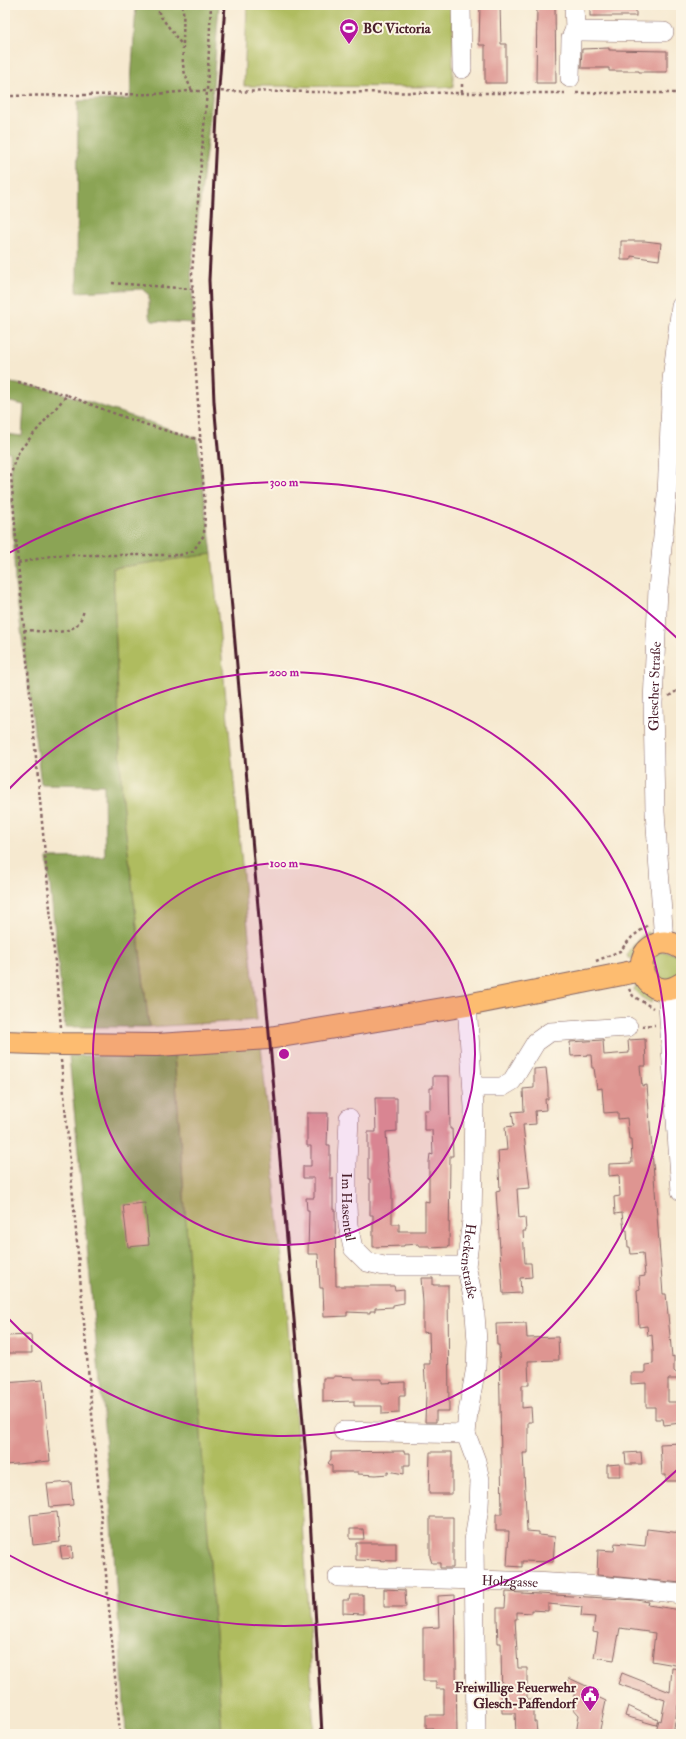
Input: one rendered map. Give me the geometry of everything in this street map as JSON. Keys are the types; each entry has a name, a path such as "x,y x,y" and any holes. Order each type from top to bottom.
{"main road":[{"path":"669,938 652,946 647,951 643,958 642,970 646,980 658,989 674,987"},
{"path":"5,1042 59,1034 157,1045 269,1038 467,1005 642,970"}],"street":[{"path":"461,5 462,69"},
{"path":"570,78 571,38 575,29 574,5"},
{"path":"575,29 582,32 664,32"},
{"name":"Glescher Straße","path":"669,938 654,812 653,703 658,589 674,495 670,430 672,380 681,306"},
{"path":"674,987 681,1191"},
{"name":"Heckenstraße","path":"467,1005 473,1088 472,1220 466,1266 474,1301 477,1341 476,1367 468,1412 466,1434 476,1461 480,1480 474,1541 473,1579 476,1734"},
{"path":"473,1088 502,1087 512,1081 536,1042 550,1032 628,1027"},
{"name":"Im Hasental","path":"349,1118 347,1164 348,1219 353,1248 367,1262 384,1266 466,1266"},
{"path":"343,1431 466,1434"},
{"name":"Holzgasse","path":"338,1577 473,1579 569,1583 681,1594"}],"path":[{"path":"159,5 159,14 182,45"},
{"path":"182,5 184,7 182,45 185,76 192,91"},
{"path":"18,563 56,554 180,555 193,551 204,535 205,510 192,273 207,91 211,5"},
{"path":"5,96 156,94 192,91 462,93"},
{"path":"112,283 193,289"},
{"path":"18,382 67,395 112,413 164,431 201,440"},
{"path":"67,395 19,451 14,462 12,474 18,563 120,1734"},
{"path":"24,630 63,632 70,630 80,622 84,609"},
{"path":"663,700 681,688"},
{"path":"589,963 620,951 632,936 651,923 669,938"}],"green space":[{"path":"136,5 219,5 212,99 191,268 194,323 152,321 149,315 149,295 142,289 77,292 78,101 130,99"},
{"name":"BC Victoria","path":"247,5 453,5 453,87 244,86"},
{"path":"5,382 53,390 197,438 212,554 113,568 122,801 149,1027 65,1027 47,858 105,857 104,785 41,784 15,584 10,452 5,451 5,434 22,436 24,405 5,401"},
{"path":"212,554 257,1020 149,1027 122,801 113,568"},
{"path":"647,932 650,935 646,942 631,959 627,956 631,948 638,939"},
{"path":"659,951 676,953 681,964 679,976 664,983 650,973 653,956"},
{"path":"636,985 643,988 654,999 651,1003 641,997 634,990"},
{"path":"261,1046 282,1259 301,1481 314,1734 222,1734 174,1053"},
{"path":"174,1053 222,1734 126,1734 109,1478 69,1056"}],"building":[{"path":"480,5 500,5 501,44 506,44 506,83 485,83 485,45 479,45"},
{"path":"537,5 555,5 556,83 536,83"},
{"path":"590,5 636,5 636,16 590,16"},
{"path":"609,48 609,50 667,51 667,72 609,71 609,68 581,68 582,49"},
{"path":"621,241 661,243 659,260 631,256 631,260 621,260"},
{"path":"645,1039 646,1066 640,1066 642,1086 647,1085 663,1294 666,1294 672,1357 674,1356 674,1371 681,1377 681,1379 668,1379 668,1402 681,1402 681,1423 664,1425 663,1419 655,1419 655,1407 646,1407 646,1383 631,1384 631,1373 645,1373 645,1365 653,1364 653,1350 652,1335 648,1336 647,1326 639,1327 637,1290 640,1289 639,1277 645,1276 643,1253 631,1254 630,1247 628,1247 627,1230 624,1230 622,1213 615,1214 614,1197 620,1196 619,1175 609,1176 609,1164 632,1163 631,1139 629,1139 627,1118 618,1119 618,1112 604,1113 602,1088 597,1089 594,1068 592,1068 591,1055 571,1056 570,1042 603,1040 604,1055 629,1053 628,1040"},
{"path":"546,1068 548,1099 545,1099 546,1110 535,1111 536,1124 523,1125 530,1188 517,1189 519,1218 525,1217 526,1231 523,1231 525,1263 531,1263 532,1277 520,1278 521,1293 503,1294 496,1191 500,1190 498,1151 507,1150 505,1127 514,1126 512,1112 524,1111 523,1089 534,1088 534,1069"},
{"path":"433,1076 449,1076 450,1129 452,1129 453,1156 450,1156 449,1247 430,1248 430,1246 419,1246 419,1244 373,1247 373,1215 370,1215 370,1179 368,1179 368,1132 376,1132 375,1098 397,1098 397,1131 386,1132 387,1162 392,1190 392,1224 399,1224 399,1231 425,1231 425,1201 429,1202 429,1162 430,1154 433,1155 432,1130 424,1130 424,1110 430,1110 430,1088 433,1088"},
{"path":"307,1113 328,1113 327,1145 330,1145 330,1178 333,1178 333,1210 335,1210 336,1286 394,1286 395,1290 404,1289 404,1303 393,1305 393,1307 375,1308 375,1311 370,1311 370,1313 347,1312 347,1316 324,1317 323,1288 320,1288 318,1254 308,1254 309,1210 307,1210 306,1198 314,1198 314,1178 303,1178 303,1166 311,1166 311,1146 307,1146"},
{"path":"145,1203 149,1245 128,1247 123,1205"},
{"path":"421,1278 433,1278 433,1285 448,1285 449,1411 436,1411 436,1422 425,1422 426,1394 424,1364 430,1364 429,1332 423,1333"},
{"path":"526,1323 527,1338 558,1337 559,1360 528,1361 529,1385 522,1385 522,1408 531,1407 532,1422 528,1422 528,1453 523,1453 527,1531 539,1532 539,1535 555,1537 553,1562 522,1561 522,1567 507,1566 509,1531 496,1531 496,1514 502,1514 499,1345 497,1345 496,1324"},
{"path":"31,1335 32,1353 7,1353 7,1336"},
{"path":"334,1376 354,1377 354,1379 382,1379 382,1383 405,1382 405,1396 399,1396 399,1413 382,1414 382,1406 354,1406 354,1401 323,1402 323,1378 334,1378"},
{"path":"43,1380 50,1461 5,1465 5,1383"},
{"path":"681,1443 681,1481 666,1481 666,1475 662,1475 660,1444"},
{"path":"404,1451 404,1453 410,1453 410,1465 404,1465 404,1474 388,1471 388,1474 376,1475 358,1474 358,1472 332,1472 332,1466 328,1463 331,1459 331,1452"},
{"path":"430,1452 452,1452 452,1494 429,1494"},
{"path":"641,1452 642,1464 626,1464 625,1453"},
{"path":"620,1464 620,1476 607,1476 607,1465"},
{"path":"71,1482 73,1505 50,1507 47,1484"},
{"path":"57,1512 60,1542 33,1545 30,1515"},
{"path":"430,1517 453,1517 453,1568 440,1568 440,1563 432,1563 430,1557"},
{"path":"350,1529 363,1529 364,1539 350,1539"},
{"path":"647,1529 681,1533 681,1583 597,1575 598,1550 614,1551 615,1543 645,1546"},
{"path":"356,1543 396,1543 396,1561 356,1560"},
{"path":"72,1546 73,1558 62,1559 60,1547"},
{"path":"384,1589 405,1590 406,1607 384,1607"},
{"path":"506,1592 637,1600 649,1602 648,1605 681,1610 681,1666 652,1661 655,1633 620,1628 614,1660 594,1657 598,1633 593,1632 595,1617 581,1616 582,1607 548,1604 548,1611 532,1610 532,1613 517,1612 517,1619 515,1619 518,1668 527,1668 527,1699 534,1699 534,1722 536,1722 537,1734 516,1734 515,1713 502,1713 501,1643 498,1643 497,1608 505,1608"},
{"path":"350,1595 363,1595 363,1614 343,1613 343,1600 349,1600"},
{"path":"455,1595 457,1734 432,1734 433,1728 426,1728 426,1715 444,1715 444,1689 436,1689 436,1681 423,1681 423,1628 439,1627 438,1596"},
{"path":"672,1668 681,1669 679,1696 681,1697 681,1706 678,1705 673,1734 655,1734 659,1720 661,1721 665,1700 618,1684 622,1673 670,1692"},
{"name":"Freiwillige Feuerwehr Glesch-Paffendorf","path":"569,1678 597,1691 596,1693 587,1692 606,1701 599,1734 576,1734 579,1715 572,1707 575,1690 567,1689"},
{"path":"628,1706 658,1720 656,1725 625,1716"}],"railway":[{"path":"225,5 217,115 209,280 214,402 308,1480 322,1734"}],"place":[{"name":"BC Victoria","path":"349,45"},
{"name":"Freiwillige Feuerwehr Glesch-Paffendorf","path":"590,1712"}]}
